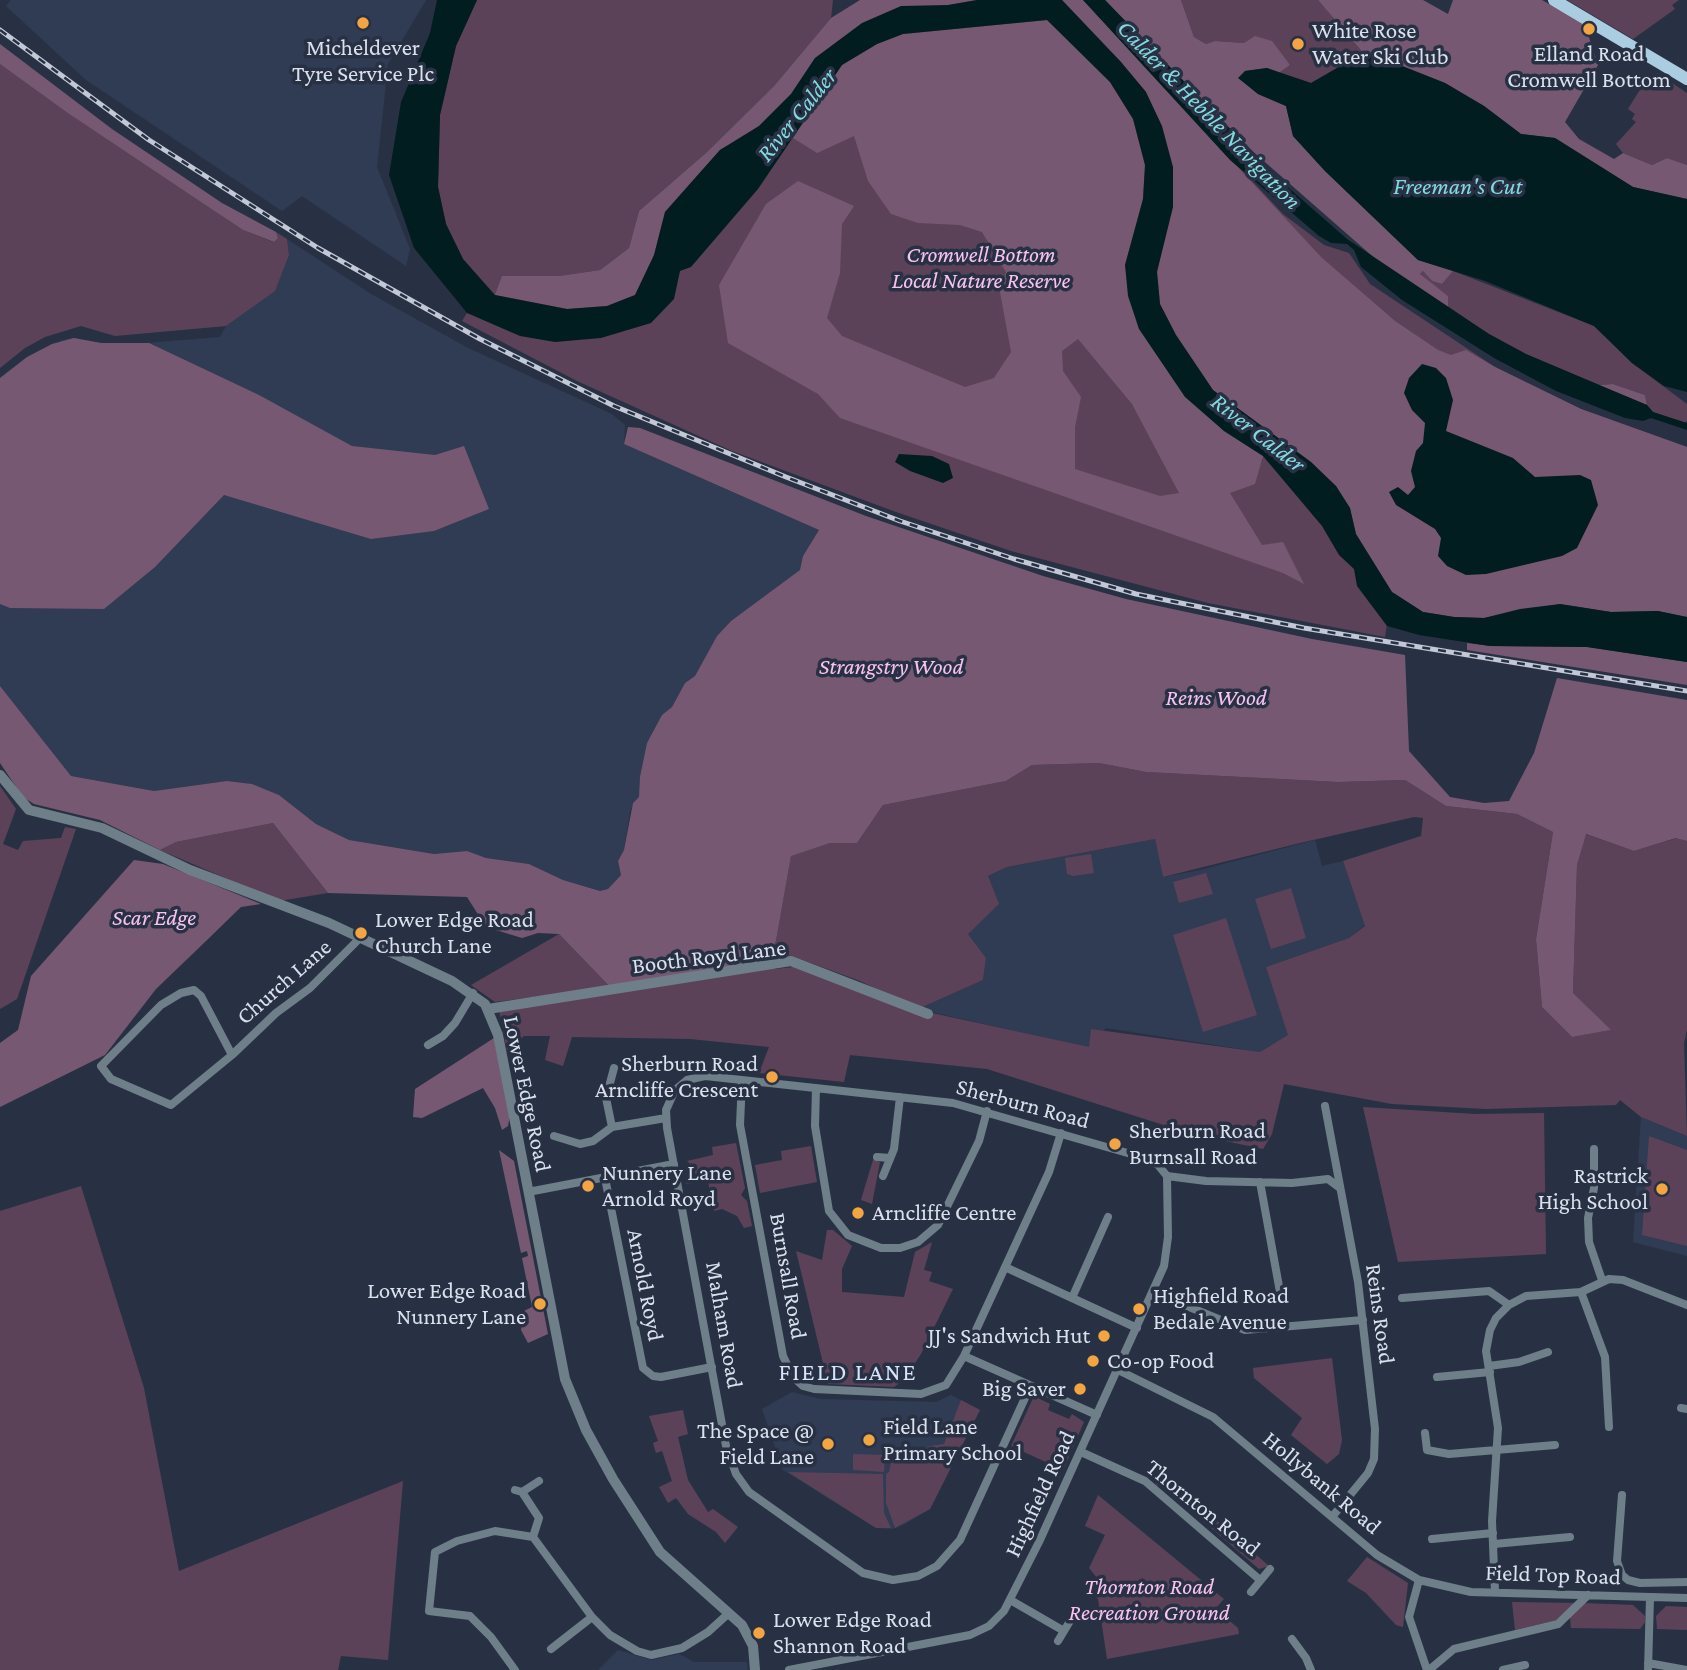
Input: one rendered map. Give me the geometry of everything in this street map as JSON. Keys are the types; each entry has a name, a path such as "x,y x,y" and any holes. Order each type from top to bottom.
{"main road":[{"path":"1554,0 1687,79"}],"street":[{"name":"Lower Edge Road","path":"0,775 20,804 33,812 102,828 190,870 360,938 473,993 488,1009 498,1035 565,1379 586,1430 613,1479 660,1552 729,1613 749,1636 755,1670"},
{"name":"Church Lane","path":"232,1055 201,996 194,990 181,993 161,1005 101,1066 111,1079 171,1104 232,1055 276,1013 310,988 360,938"},
{"name":"Booth Royd Lane","path":"488,1009 791,961 928,1014"},
{"path":"428,1045 449,1029 473,993"},
{"path":"612,1128 606,1098 614,1068"},
{"name":"Sherburn Road","path":"666,1118 671,1096 687,1080 705,1076 953,1103 1145,1158 1158,1165 1167,1176 1206,1181 1292,1183 1328,1178 1340,1188"},
{"name":"Burnsall Road","path":"742,1080 740,1125 775,1320 786,1367 803,1386 814,1389 921,1394 946,1385 964,1356 1049,1172 1061,1133"},
{"path":"816,1088 815,1126 829,1210 837,1224 852,1238 881,1248 900,1248 918,1242 938,1225 979,1141 987,1111"},
{"path":"883,1177 890,1158 900,1097"},
{"name":"Reins Road","path":"1325,1106 1363,1320 1375,1429 1374,1459 1364,1479 1332,1517"},
{"path":"554,1136 580,1144 593,1141 612,1128 666,1118"},
{"name":"Malham Road","path":"666,1118 730,1462 741,1484 856,1570 873,1577 893,1580 928,1572 955,1547 1030,1387"},
{"path":"1594,1149 1594,1188 1588,1218 1589,1242 1602,1280"},
{"path":"877,1157 890,1158"},
{"path":"528,1192 674,1164"},
{"name":"Highfield Road","path":"789,1670 970,1636 994,1621 1012,1601 1153,1292 1168,1249 1167,1176"},
{"name":"Arnold Royd","path":"605,1178 643,1368 651,1375 661,1377 712,1367"},
{"path":"1260,1182 1280,1292"},
{"path":"1072,1298 1108,1217"},
{"path":"1005,1268 1137,1328"},
{"path":"1495,1592 1493,1533 1499,1451 1496,1405 1487,1345 1490,1330 1508,1305 1521,1298 1538,1293 1581,1292 1602,1280 1623,1280 1687,1305"},
{"path":"1402,1298 1489,1291 1508,1305"},
{"path":"1153,1292 1245,1330 1363,1320"},
{"path":"1581,1292 1605,1357 1609,1427"},
{"path":"1437,1377 1489,1369 1548,1352"},
{"path":"964,1356 1097,1415"},
{"name":"Hollybank Road","path":"1118,1370 1213,1417 1377,1555 1419,1580"},
{"path":"1425,1433 1427,1450 1449,1454 1555,1445"},
{"name":"Thornton Road","path":"1081,1452 1145,1481 1261,1580"},
{"path":"533,1538 539,1518 519,1491 539,1481"},
{"path":"1622,1495 1617,1561 1622,1574 1628,1580 1640,1583 1687,1582"},
{"path":"515,1670 491,1637 470,1616 429,1611 435,1552 457,1541 495,1531 533,1538 592,1617 625,1646 651,1655 670,1652 691,1643 729,1613"},
{"path":"1432,1539 1493,1533"},
{"path":"1494,1544 1570,1537"},
{"name":"Thornton Road","path":"1251,1592 1270,1570"},
{"path":"1419,1580 1409,1617 1428,1670 1454,1649 1558,1624 1588,1595"},
{"name":"Field Top Road","path":"1419,1580 1457,1591 1687,1598"},
{"path":"1650,1598 1648,1666 1687,1670"},
{"path":"1012,1601 1064,1631"},
{"path":"551,1649 592,1617"},
{"path":"1058,1642 1070,1621"},
{"path":"1292,1639 1307,1658 1311,1670"},
{"path":"1503,1670 1525,1665"}],"shaded area":[{"path":"11,0 426,0 388,64 377,167 410,249 406,266 302,196 282,211 86,80 6,6"},
{"path":"287,239 371,294 468,348 612,414 625,425 624,444 819,530 803,556 801,570 731,621 717,636 695,676 685,683 672,707 662,715 639,797 630,812 624,850 618,861 621,875 608,889 600,891 563,880 529,864 486,858 467,851 434,854 349,840 316,824 279,795 246,783 227,781 154,791 71,776 0,686 0,378 62,340 74,338 101,343 134,344 220,337 226,326 275,290 289,255"},
{"path":"1155,839 1163,877 1315,840 1322,866 1343,861 1365,925 1349,938 1266,967 1289,1035 1260,1052 1106,1028 1090,1048 918,1009 983,980 986,958 968,934 988,876 1007,867"},
{"name":"Rastrick High School","path":"1641,1117 1687,1136 1687,1256 1633,1242"},
{"name":"Field Lane Primary School","path":"792,1392 820,1399 936,1402 951,1395 980,1410 930,1509 893,1529 876,1528 783,1470 762,1409"},
{"path":"618,1650 651,1660 679,1654 694,1662 747,1662 748,1670 598,1670"}],"green space":[{"name":"Cromwell Bottom Local Nature Reserve","path":"477,0 833,0 831,18 774,86 707,152 639,211 629,248 600,270 559,276 607,306 665,212 860,0 1083,0 1283,214 1324,245 1349,253 1370,284 1495,367 1581,409 1687,447 1687,617 1658,611 1392,593 1385,637 1208,603 1011,551 896,512 732,451 577,381 462,321 467,313 494,295 463,259 446,224 438,187 440,115 456,46"},
{"path":"860,0 977,0 948,5 815,58 791,94 759,126 720,150 665,212 654,255 635,295 607,306 567,309 495,295 502,276 559,276 600,270 629,248 639,211 707,152 774,86 831,18"},
{"path":"1062,0 1083,0 1321,257 1395,321 1438,350 1451,355 1466,350 1581,409 1687,447 1687,617 1658,611 1611,612 1560,604 1484,618 1454,617 1423,612 1392,592 1356,534 1350,508 1336,486 1311,462 1213,390 1176,335 1160,304 1157,272 1163,241 1146,92"},
{"path":"1105,0 1181,0 1194,37 1206,44 1215,41 1244,43 1255,36 1272,41 1290,65 1279,73 1267,68 1245,71 1239,78 1258,94 1286,106 1293,136 1325,171 1418,260 1453,271 1442,284 1432,281 1423,271 1420,274 1448,296 1448,308 1379,262 1233,134"},
{"path":"1181,0 1318,0 1365,55 1311,83 1279,73 1290,65 1244,43 1215,41 1206,44 1194,37"},
{"path":"1318,0 1423,0 1448,14 1453,0 1542,0 1585,25 1598,65 1565,122 1579,139 1614,159 1623,153 1652,165 1667,158 1687,165 1687,199 1633,187 1555,138 1521,134 1484,106 1445,83 1392,62 1378,51 1365,55"},
{"path":"1567,0 1679,0 1672,5 1675,9 1633,39"},
{"path":"1047,20 1110,82 1133,119 1145,165 1143,199 1125,265 1139,329 1224,431 1263,456 1255,484 1230,493 1262,545 1283,542 1304,584 1283,573 840,418 818,394 728,343 719,285 766,204 798,181 854,206 842,224 840,273 827,318 842,336 965,387 994,378 1011,352 1000,292 1006,272 982,232 960,225 918,223 891,214 868,181 854,136 817,153 793,138 842,65 877,44 903,34","holes":["1078,339 1132,404 1179,493 1160,496 1075,469 1075,427 1081,397 1063,371 1062,351"]},
{"path":"0,44 112,129 222,203 276,232 278,238 274,242 243,230 68,113 0,64"},
{"path":"0,64 243,230 273,242 278,238 276,232 287,239 289,255 275,291 226,326 115,336 81,326 45,337 25,348 0,368"},
{"path":"1657,73 1687,93 1687,165 1667,158 1652,165 1623,153 1616,144 1636,122 1632,119 1635,114 1628,109 1649,75 1654,78"},
{"path":"1423,271 1432,281 1442,284 1453,271 1594,326 1632,363 1687,404 1687,421 1684,423 1653,412 1647,405 1645,395 1613,384 1598,385 1526,354 1489,334 1448,308 1448,296 1420,274"},
{"path":"74,338 101,343 149,343 259,395 352,446 435,455 464,446 489,509 434,531 371,539 224,495 155,567 104,609 10,608 0,604 0,378 27,357 52,344"},
{"path":"1613,384 1645,395 1647,405 1598,385"},
{"name":"Strangstry Wood","path":"628,427 640,428 866,516 1043,576 1126,599 1312,639 1405,655 1409,751 1450,797 1484,803 1509,801 1534,753 1557,678 1687,700 1687,841 1676,838 1634,851 1586,834 1577,865 1573,993 1611,1030 1572,1037 1542,1007 1536,939 1553,832 1517,814 1446,806 1405,780 1338,782 1146,772 1099,763 1032,765 1006,781 883,805 857,843 830,843 791,856 776,941 764,966 612,989 559,934 538,933 522,938 486,927 467,897 328,893 273,823 176,842 160,850 100,820 34,804 23,797 0,763 0,686 71,776 154,791 227,781 252,784 279,795 316,824 349,840 434,854 467,851 486,858 529,864 563,880 600,891 608,889 621,875 618,861 624,850 633,803 639,797 647,743 662,715 672,707 685,683 695,676 717,636 731,621 800,570 803,556 819,530 624,444"},
{"path":"1467,643 1490,646 1587,647 1687,662 1687,685 1467,650"},
{"path":"1099,763 1146,772 1338,782 1405,780 1446,806 1517,814 1553,832 1536,939 1542,1007 1572,1037 1610,1030 1573,993 1577,865 1585,834 1634,851 1677,838 1687,841 1687,1030 1684,1043 1687,1136 1641,1117 1620,1100 1616,1105 1486,1109 1392,1104 1284,1084 1272,1134 1263,1149 1192,1134 987,1069 850,1055 844,1082 759,1073 769,1047 690,1039 572,1037 563,1066 545,1060 550,1036 524,1036 507,1050 499,1010 764,966 775,969 793,967 915,1014 932,1013 1089,1047 1091,1029 1260,1052 1288,1035 1266,967 1349,938 1365,926 1343,861 1421,836 1423,818 1414,817 1163,877 1155,839 1007,867 988,876 999,904 968,934 986,958 983,980 918,1009 860,981 792,956 770,953 776,941 791,855 830,843 857,843 883,805 1006,781 1032,765"},
{"path":"0,786 16,809 3,844 18,850 23,841 61,838 65,827 76,829 17,999 0,1009"},
{"path":"273,823 328,893 279,901 160,850 176,842"},
{"path":"1091,854 1094,873 1073,876 1067,874 1065,858"},
{"name":"Scar Edge","path":"134,860 163,864 261,904 241,907 156,989 105,1055 0,1107 0,1043 18,1030 31,976"},
{"path":"1206,873 1213,894 1179,903 1173,882"},
{"path":"1291,888 1306,938 1271,949 1255,899"},
{"path":"1226,918 1257,1015 1203,1032 1173,935"},
{"path":"559,934 610,987 495,1002 471,985"},
{"path":"494,1038 510,1115 508,1126 502,1130 495,1108 483,1088 422,1118 413,1117 415,1089"},
{"path":"1363,1107 1475,1114 1544,1113 1546,1254 1398,1262"},
{"name":"Rastrick High School","path":"1649,1136 1687,1150 1687,1246 1642,1235"},
{"path":"736,1143 745,1188 741,1195 747,1201 752,1226 744,1228 737,1216 722,1209 714,1211 708,1181 686,1184 687,1170 691,1165 687,1161 713,1155 712,1147"},
{"path":"811,1146 817,1182 760,1193 755,1165 782,1160 781,1151"},
{"path":"499,1150 514,1161 548,1334 528,1343 521,1330 524,1311 532,1307 522,1258 528,1256 527,1251 521,1253"},
{"path":"873,1160 880,1162 872,1204 861,1200"},
{"path":"81,1186 144,1388 179,1571 403,1481 388,1660 341,1656 338,1670 0,1670 0,1211"},
{"path":"827,1230 833,1230 852,1246 842,1269 842,1292 904,1297 915,1252 932,1242 924,1270 932,1272 929,1281 953,1289 921,1354 904,1380 894,1387 828,1384 796,1251 822,1260"},
{"path":"1332,1358 1342,1440 1339,1454 1327,1464 1291,1435 1302,1418 1254,1378 1253,1368"},
{"path":"1034,1396 1050,1404 1048,1410 1069,1419 1072,1414 1084,1422 1063,1470 1011,1446"},
{"path":"961,1400 980,1410 930,1509 895,1528 886,1503 886,1474 889,1472 892,1457 916,1456 930,1446 944,1444"},
{"path":"683,1410 688,1434 678,1437 688,1480 708,1512 713,1509 738,1527 725,1543 716,1532 688,1514 676,1498 668,1503 659,1487 672,1481 662,1451 656,1453 653,1443 658,1441 649,1416"},
{"path":"853,1454 885,1455 884,1472 853,1470"},
{"path":"788,1472 883,1474 884,1513 891,1528 876,1528"},
{"path":"1155,1479 1184,1492 1269,1566 1259,1569 1162,1486 1156,1485"},
{"name":"Thornton Road Recreation Ground","path":"1098,1495 1224,1599 1215,1609 1238,1628 1239,1634 1107,1659 1098,1599 1091,1592 1098,1579 1089,1568 1105,1535 1085,1526"},
{"path":"1367,1557 1408,1583 1403,1627 1396,1625 1366,1593 1347,1581"},
{"path":"1512,1602 1577,1603 1562,1619 1515,1630"},
{"path":"1583,1603 1633,1605 1645,1616 1645,1622 1640,1629 1571,1628 1570,1617"},
{"path":"1666,1606 1687,1607 1687,1630 1657,1629 1656,1616"}],"water":[{"name":"River Calder","path":"437,0 477,0 456,46 440,115 438,187 446,224 463,259 495,295 567,309 607,306 635,295 654,255 665,212 720,150 759,126 791,94 815,58 862,23 901,6 948,5 977,0 1062,0 1146,92 1162,126 1173,167 1173,207 1157,272 1160,304 1176,335 1213,390 1311,462 1336,486 1350,508 1356,534 1392,592 1423,612 1454,617 1484,618 1520,609 1560,604 1611,612 1658,611 1687,617 1687,662 1587,647 1490,646 1419,635 1387,626 1357,586 1354,569 1339,555 1322,526 1263,456 1224,431 1185,397 1139,329 1128,296 1125,265 1143,199 1145,165 1133,119 1110,82 1047,20 903,34 877,44 842,65 758,189 691,267 680,271 674,299 651,323 601,338 555,342 520,336 467,313 414,248 389,175 401,102 430,33"},
{"name":"Calder & Hebble Navigation","path":"1083,0 1105,0 1282,182 1347,239 1489,334 1526,354 1647,405 1653,412 1687,423 1687,430 1651,418 1643,421 1625,418 1556,391 1494,358 1402,300 1361,267 1354,250 1347,244 1331,243 1319,236 1230,160"},
{"name":"Freeman's Cut","path":"1378,51 1392,62 1445,83 1484,106 1521,134 1555,138 1633,187 1687,199 1687,392 1664,386 1632,363 1594,326 1485,281 1418,260 1325,171 1293,136 1286,106 1258,94 1238,78 1245,71 1267,68 1311,83 1354,58"},
{"path":"1422,364 1436,368 1446,378 1453,400 1446,431 1513,458 1535,477 1580,475 1591,480 1598,505 1577,548 1562,556 1486,574 1466,575 1447,566 1438,556 1441,538 1435,529 1396,505 1389,492 1398,487 1408,495 1415,487 1411,471 1416,451 1423,443 1425,423 1412,410 1404,393 1409,378"},
{"path":"899,454 932,456 949,464 953,478 943,483 910,471 895,462"}],"railway":[{"path":"0,30 149,140 318,248 480,339 614,406 786,477 900,521 1014,559 1136,594 1304,628 1687,691"}],"place":[{"name":"Micheldever Tyre Service Plc","path":"363,23"},
{"name":"Elland Road Cromwell Bottom","path":"1589,29"},
{"name":"White Rose Water Ski Club","path":"1298,44"},
{"name":"Lower Edge Road Church Lane","path":"361,933"},
{"name":"Sherburn Road Arncliffe Crescent","path":"772,1077"},
{"name":"Sherburn Road Burnsall Road","path":"1115,1144"},
{"name":"Nunnery Lane Arnold Royd","path":"588,1186"},
{"name":"Rastrick High School","path":"1662,1189"},
{"name":"Arncliffe Centre","path":"858,1213"},
{"name":"Lower Edge Road Nunnery Lane","path":"540,1304"},
{"name":"Highfield Road Bedale Avenue","path":"1139,1309"},
{"name":"JJ's Sandwich Hut","path":"1104,1336"},
{"name":"Co-op Food","path":"1093,1361"},
{"name":"Big Saver","path":"1080,1389"},
{"name":"Field Lane Primary School","path":"869,1440"},
{"name":"The Space @ Field Lane","path":"828,1444"},
{"name":"Lower Edge Road Shannon Road","path":"759,1633"}],"district":[{"name":"FIELD LANE","path":"848,1373"}],"park label":[{"name":"Reins Wood","path":"1216,698"}]}
